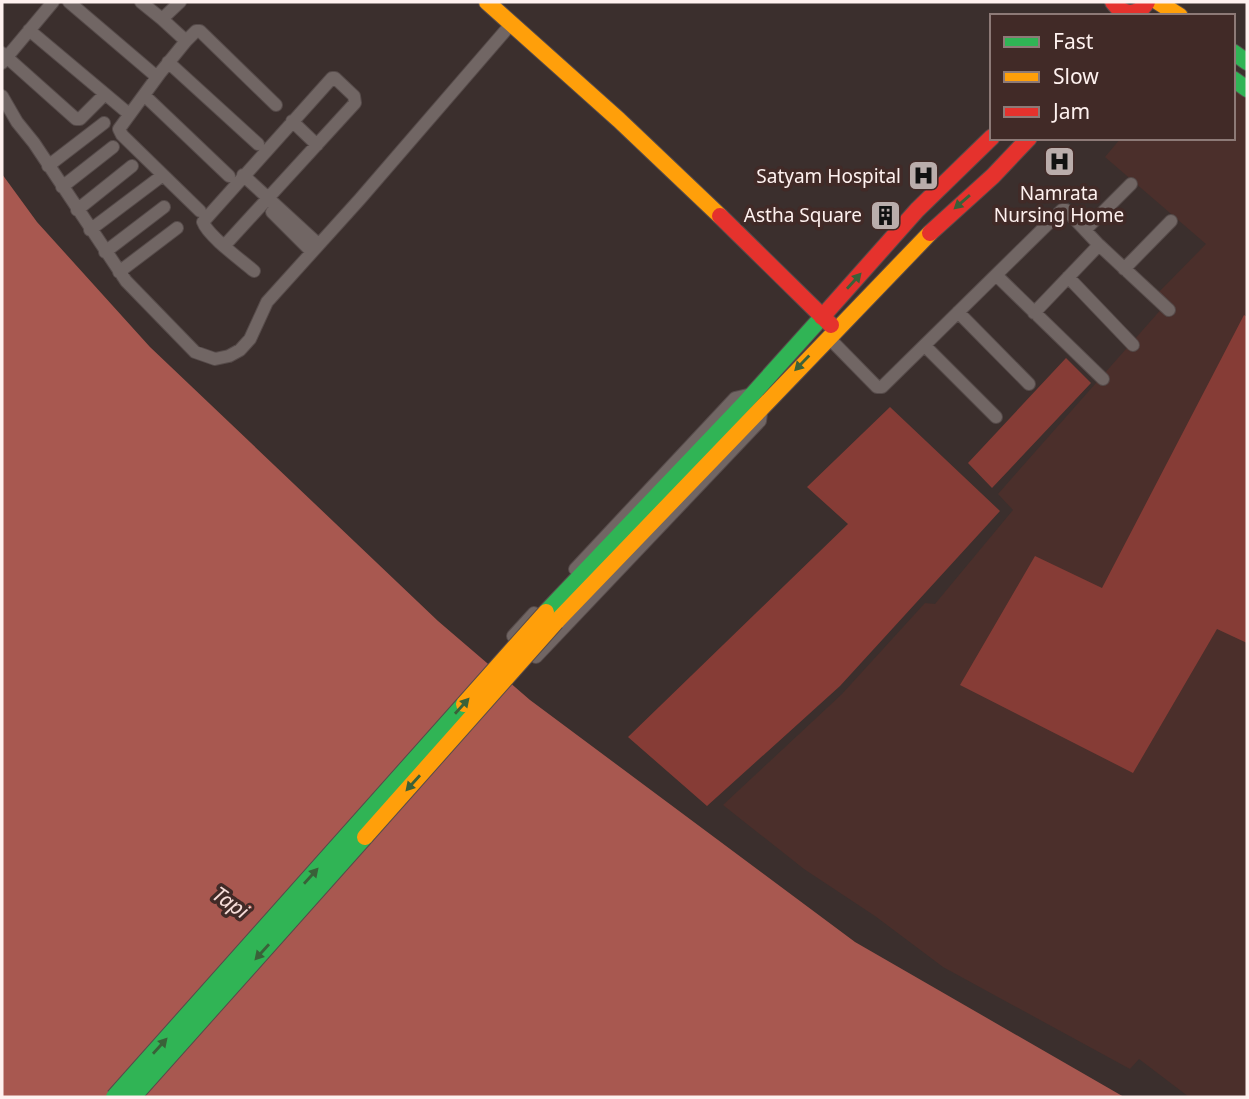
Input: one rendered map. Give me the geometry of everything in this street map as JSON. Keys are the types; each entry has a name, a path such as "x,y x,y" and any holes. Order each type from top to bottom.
{"main road":[{"path":"487,2 638,138 823,316 832,333"},
{"path":"1158,2 1178,14"},
{"path":"1111,7 1133,14 1142,11"},
{"path":"114,1097 551,617 757,399 823,316 917,210 990,139"},
{"path":"757,399 832,333 947,216 993,176 1028,140"},
{"path":"133,1097 551,617"}],"street":[{"path":"52,2 3,58 76,119 80,119 105,94"},
{"path":"69,2 157,77"},
{"path":"141,2 186,41"},
{"path":"162,19 180,2"},
{"path":"2,96 16,122 119,272 195,352 215,359 229,356 250,340 267,302 512,23"},
{"path":"29,30 129,114"},
{"path":"201,211 122,135 119,129 129,114 168,62 196,31 200,31 276,105"},
{"path":"168,62 258,144"},
{"path":"225,246 264,198 356,101 335,78 332,78 292,121 203,222 205,228 225,246 254,271"},
{"path":"144,95 229,176"},
{"path":"292,121 317,145"},
{"path":"48,166 104,123"},
{"path":"62,187 113,148"},
{"path":"77,210 132,166"},
{"path":"90,230 163,175"},
{"path":"243,175 315,248"},
{"path":"1085,230 1131,184"},
{"path":"105,252 164,208"},
{"path":"832,333 880,388 1059,212 1066,210 1124,269 1170,310"},
{"path":"1124,269 1171,221"},
{"path":"119,272 177,228"},
{"path":"1034,313 1100,245"},
{"path":"996,275 1103,379"},
{"path":"1068,277 1133,345"},
{"path":"958,312 1029,384"},
{"path":"925,346 996,417"},
{"path":"736,398 757,399 760,421 538,657 533,656 513,638 736,398"}],"shaded area":[{"path":"1235,86 1247,95 1247,1097 1189,1097 1139,1059 1130,1069 943,967 875,916 804,869 723,805 842,694 925,603 935,604 1013,510 998,494 1164,306 1156,295 1206,244 1105,157 1119,140 1235,140"},
{"path":"1244,315 1247,317 1247,643 1217,629 1133,773 960,685 1035,556 1102,588"},
{"path":"1066,358 1091,383 992,488 968,463"},
{"path":"890,407 1000,511 840,686 707,806 628,737 848,524 807,487"}],"water":[{"name":"Tapi","path":"2,174 37,222 150,347 438,621 530,700 855,942 1124,1097 2,1097"}],"traffic: fast":[{"path":"1235,53 1247,62"},
{"path":"1235,80 1247,89"},
{"path":"546,612 743,405 822,317"},
{"path":"114,1097 464,704"},
{"path":"133,1097 365,837"}],"traffic: slow":[{"path":"487,2 619,120 720,216"},
{"path":"1158,2 1177,14"},
{"path":"556,622 930,233"},
{"path":"464,704 546,612"},
{"path":"365,837 556,622"}],"traffic: jam":[{"path":"1113,2 1121,10 1130,13 1139,10 1147,2"},
{"path":"822,317 917,210 990,139"},
{"path":"930,233 993,176 1027,140"},
{"path":"720,216 831,325"}],"place":[{"name":"Namrata Nursing Home","path":"1059,162"},
{"name":"Satyam Hospital","path":"924,176"},
{"name":"Astha Square","path":"885,215"}]}
